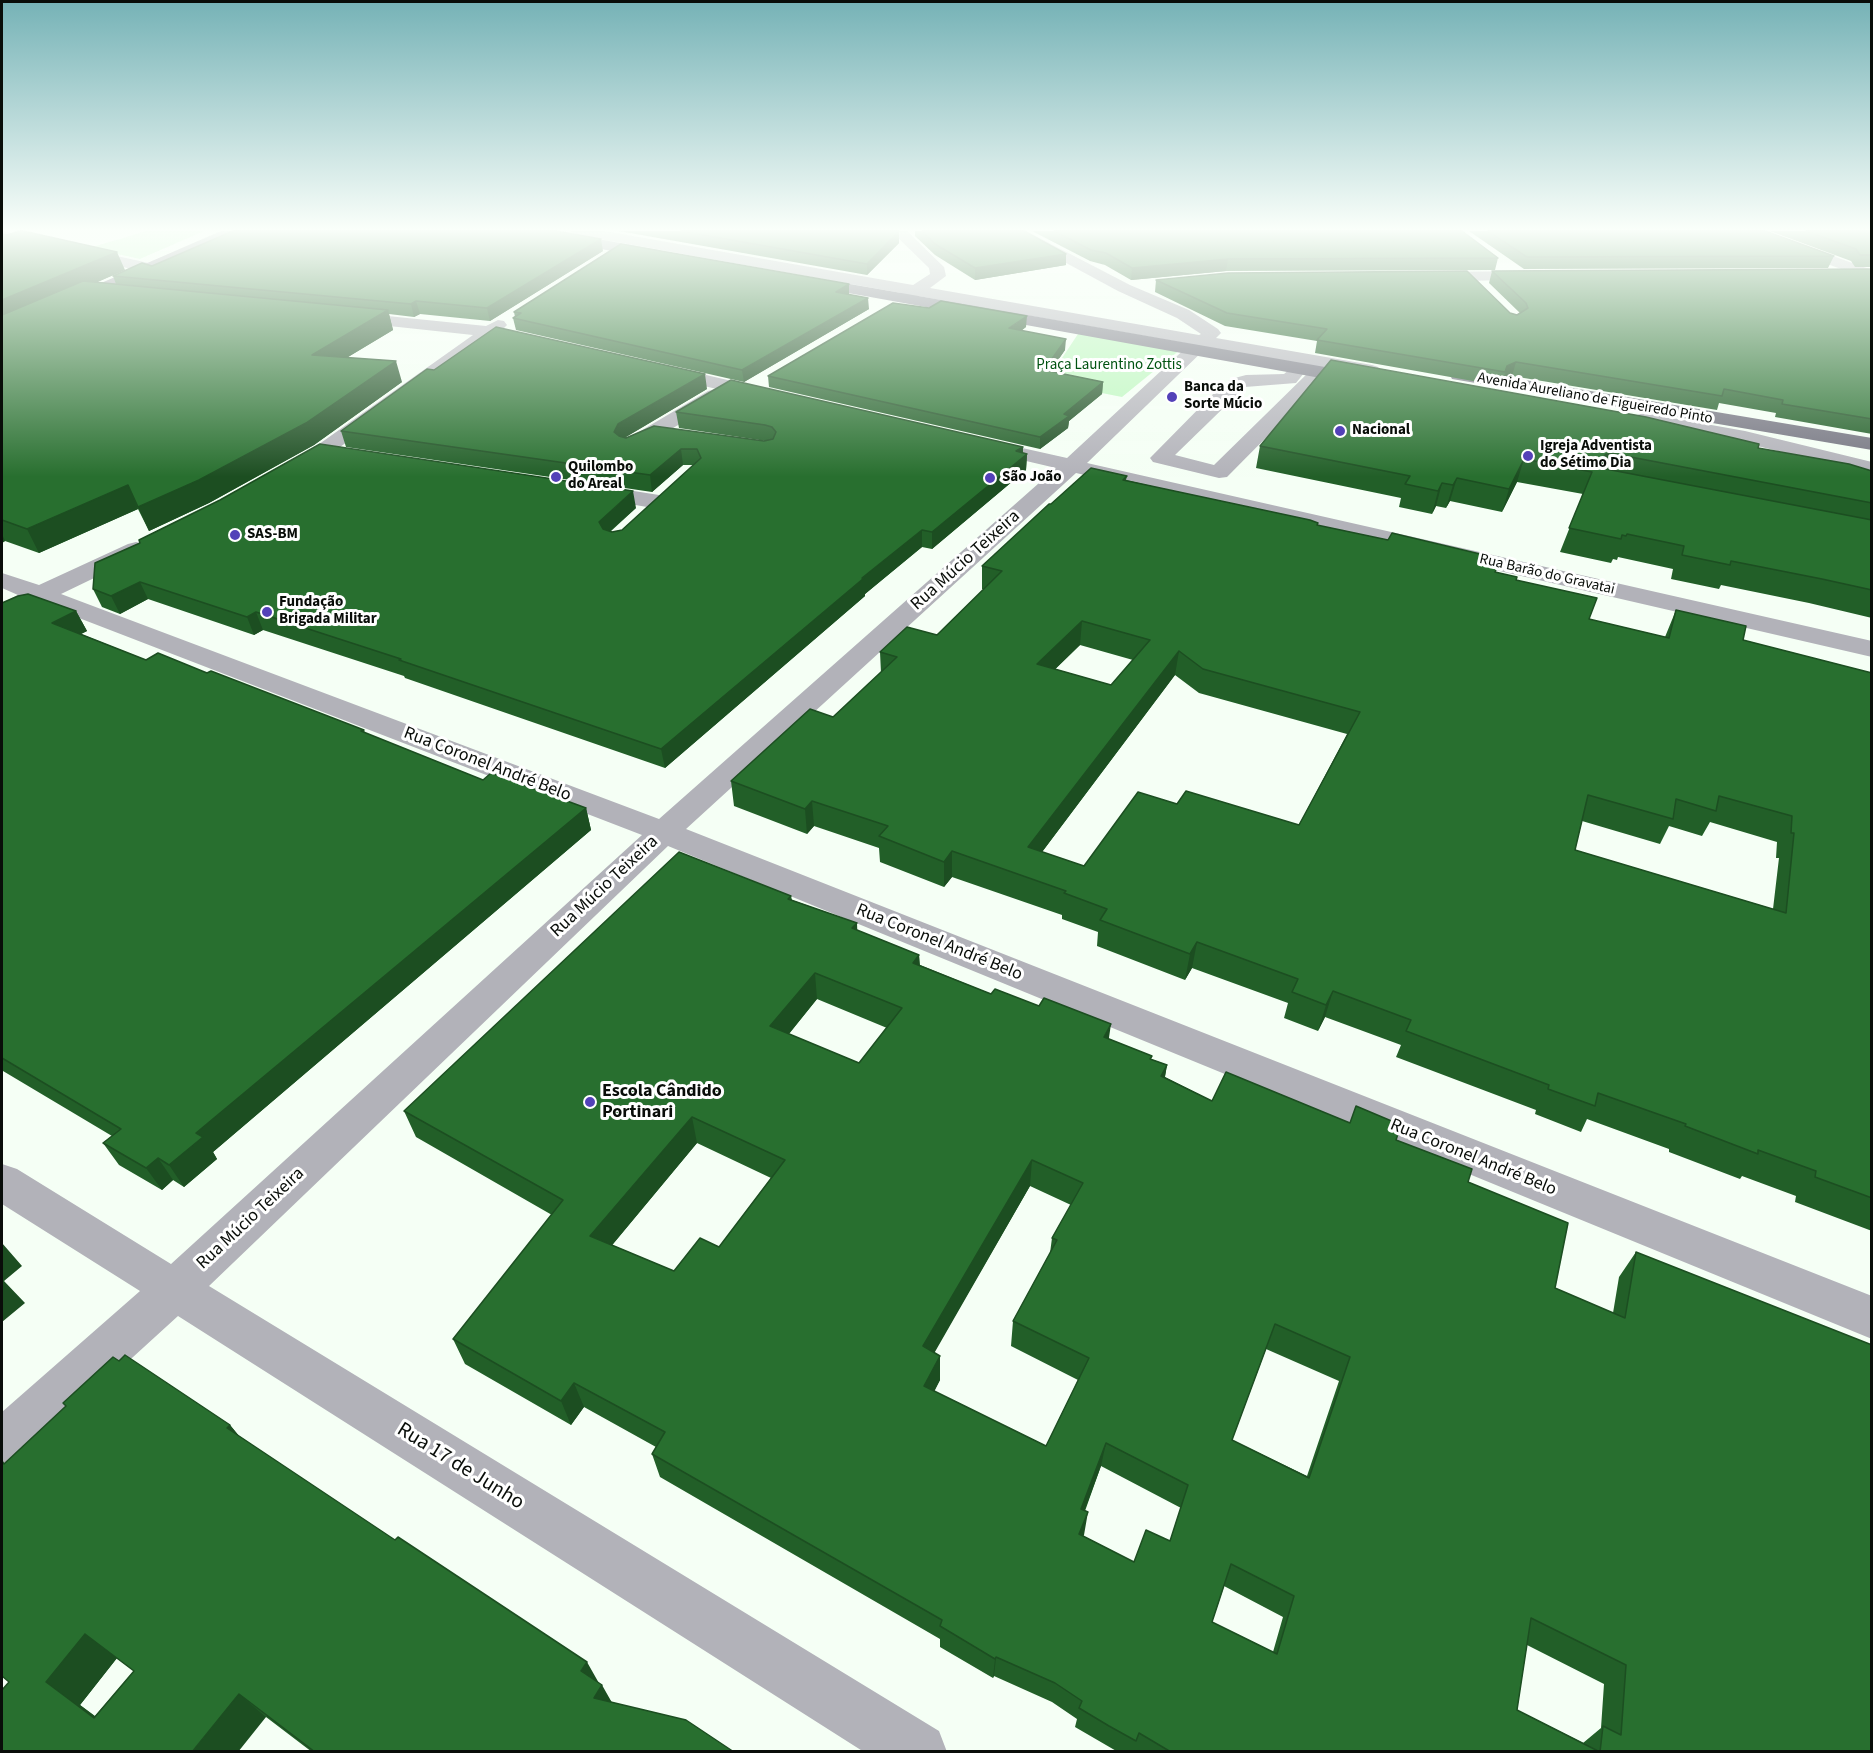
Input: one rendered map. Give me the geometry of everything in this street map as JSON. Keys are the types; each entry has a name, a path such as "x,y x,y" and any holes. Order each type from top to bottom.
{"main road":[{"path":"4,330 44,313"},
{"path":"1080,313 1164,324 1205,341 1309,375 1389,374 1205,341"},
{"name":"Avenida Aureliano de Figueiredo Pinto","path":"1440,377 1872,444"},
{"name":"Avenida Aureliano de Figueiredo Pinto","path":"1630,429 1788,462 1872,484"},
{"name":"Avenida Aureliano de Figueiredo Pinto","path":"1780,431 1872,452"}],"street":[{"path":"1043,313 1205,341"},
{"path":"1161,313 1166,316 1164,324"},
{"path":"1181,313 1205,341"},
{"path":"337,316 488,331 546,344"},
{"path":"270,481 321,451 508,318"},
{"name":"Rua Múcio Teixeira","path":"2,1444 174,1290 664,832 1071,466 1205,341"},
{"path":"649,368 782,398"},
{"path":"1309,375 1219,472 1160,458 1231,388 1246,381 1280,380 1309,375"},
{"path":"1440,377 1745,437 1872,468"},
{"path":"628,446 738,388 767,379"},
{"path":"651,432 685,437"},
{"name":"Rua Barão do Gravatai","path":"967,442 1872,649"},
{"path":"321,451 356,456"},
{"path":"1150,484 1171,461"},
{"path":"1181,491 1201,468"},
{"path":"566,488 667,496 642,517"},
{"path":"2,612 155,540"},
{"name":"Rua Coronel André Belo","path":"2,580 664,832 1872,1318"},
{"name":"Rua 17 de Junho","path":"2,1182 918,1752"}],"green space":[{"name":"Praça Laurentino Zottis","path":"1080,331 1181,349 1122,397 1046,382"}],"building":[{"path":"7,313 383,313 312,355 396,361 306,423 199,480 138,507 128,485 27,529 2,520 2,315"},
{"path":"521,313 842,313 742,370 513,318"},
{"path":"876,313 1009,313 1027,316 1009,328 1066,339 1044,370 1103,382 1064,414 1069,416 1040,437 768,376"},
{"path":"1227,313 1510,313 1517,315 1520,313 1872,313 1872,419 1782,404 1783,400 1724,389 1722,396 1516,362 1507,366 1505,372 1317,340 1327,329"},
{"path":"496,327 705,374 618,424 614,432 626,438 654,426 764,441 773,439 776,432 772,427 765,425 676,412 731,380 1023,447 1016,451 1027,454 932,532 922,530 862,578 864,578 661,749 399,660 401,659 256,612 247,617 140,582 111,596 93,589 95,563 140,543 139,540 220,500 320,444 633,491 599,522 603,529 612,532 622,530 701,458 697,449 681,449 650,475 341,431 427,369 434,370"},
{"path":"1331,360 1646,417 1759,444 1758,448 1849,464 1872,471 1872,503 1615,454 1606,454 1601,460 1606,469 1872,520 1872,590 1731,561 1730,565 1682,555 1684,546 1627,534 1622,535 1621,539 1569,528 1592,472 1524,459 1509,489 1457,478 1453,485 1442,483 1438,491 1405,484 1410,476 1260,446"},
{"path":"1091,468 1127,476 1123,480 1310,520 1318,523 1317,525 1388,540 1392,533 1501,559 1495,572 1517,577 1516,580 1597,598 1589,619 1669,638 1676,610 1746,626 1743,640 1872,673 1872,1198 1815,1177 1816,1171 1758,1150 1758,1154 1685,1126 1686,1124 1598,1093 1595,1106 1548,1089 1549,1085 1406,1031 1411,1020 1333,991 1326,1005 1292,992 1298,979 1197,942 1190,954 1100,920 1107,909 1064,893 1066,891 952,851 944,862 879,836 888,826 812,801 805,809 731,781 810,709 833,717 897,657 880,652 907,627 937,635 1002,571 982,566","holes":["1082,621 1150,640 1111,685 1037,664","1179,651 1203,669 1360,712 1299,825 1186,791 1177,804 1138,792 1084,866 1028,847","1588,795 1673,819 1676,799 1716,811 1719,796 1792,816 1791,833 1794,833 1786,913 1575,850"]},
{"path":"28,594 76,611 52,623 146,660 158,653 364,730 361,731 483,780 491,773 586,808 196,1133 203,1137 169,1165 158,1158 146,1168 103,1143 121,1129 2,1058 2,603"},
{"path":"679,852 791,896 788,899 857,923 852,928 919,955 913,963 991,994 995,989 1039,1006 1044,998 1111,1024 1104,1037 1152,1056 1150,1059 1167,1065 1161,1076 1212,1101 1226,1072 1350,1123 1356,1106 1401,1125 1396,1140 1472,1169 1468,1182 1568,1223 1555,1288 1625,1318 1636,1252 1872,1345 1872,1752 1600,1752 1171,1752 1139,1733 1136,1741 1079,1708 1082,1701 1055,1683 996,1657 995,1659 940,1626 942,1620 652,1454 665,1432 574,1383 561,1401 453,1339 563,1200 404,1111","holes":["815,973 902,1008 859,1063 770,1026","692,1117 785,1160 719,1247 700,1238 674,1271 590,1236","1032,1160 1083,1183 1052,1238 1057,1240 1013,1321 1089,1358 1046,1446 924,1386 940,1356 923,1346","1275,1324 1350,1357 1309,1478 1232,1440","1106,1443 1188,1485 1170,1541 1146,1530 1134,1562 1079,1534 1088,1512 1081,1509","1231,1564 1294,1596 1277,1654 1212,1622","1531,1618 1626,1665 1621,1735 1603,1726 1600,1752 1517,1710"]},
{"path":"125,1355 230,1425 227,1428 395,1540 398,1537 587,1662 581,1671 602,1685 594,1698 686,1720 734,1752 315,1752 239,1694 192,1752 2,1752 2,1690 9,1682 2,1676 2,1461 4,1464 66,1406 63,1403 113,1357 119,1361","holes":["85,1634 134,1671 94,1718 46,1682"]}],"place":[{"name":"Banca da Sorte Múcio","path":"1172,397"},
{"name":"Nacional","path":"1340,431"},
{"name":"Igreja Adventista do Sétimo Dia","path":"1528,456"},
{"name":"Quilombo do Areal","path":"556,477"},
{"name":"São João","path":"990,478"},
{"name":"SAS-BM","path":"235,535"},
{"name":"Fundação Brigada Militar","path":"267,612"},
{"name":"Escola Cândido Portinari","path":"590,1102"}]}
